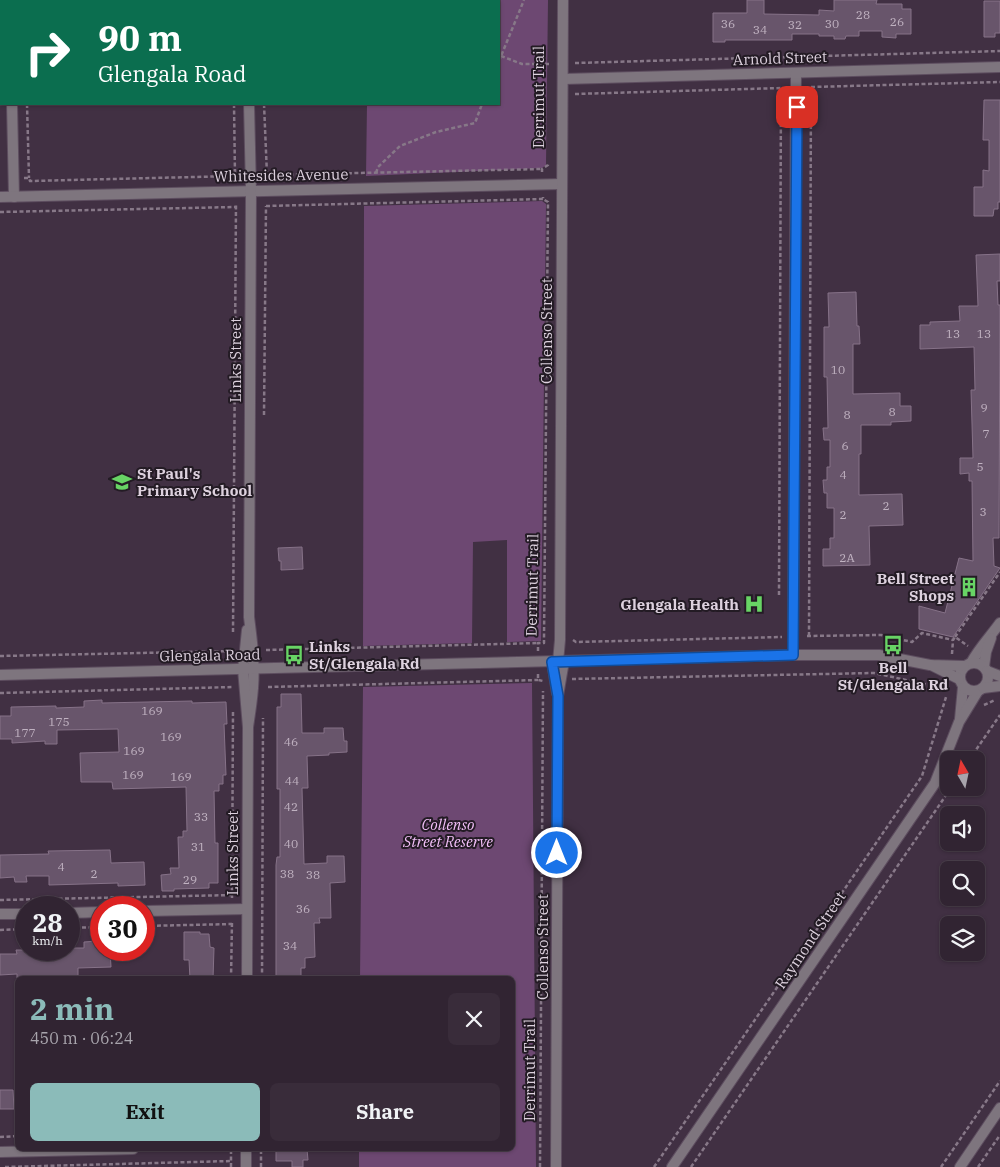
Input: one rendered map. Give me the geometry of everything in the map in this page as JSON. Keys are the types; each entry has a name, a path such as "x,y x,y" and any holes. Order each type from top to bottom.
{"street":[{"name":"Collenso Street","path":"556,1167 563,0"},
{"name":"Arnold Street","path":"563,78 999,66"},
{"path":"793,655 796,73"},
{"path":"12,105 14,197"},
{"name":"Links Street","path":"247,976 251,191 249,105"},
{"name":"Whitesides Avenue","path":"0,197 562,184"},
{"path":"1000,623 960,674 961,683 970,691 1000,686"},
{"path":"980,689 988,680 986,652 992,635"},
{"name":"Glengala Road","path":"0,675 793,655 879,655 930,664 968,664"},
{"name":"Glengala Road","path":"930,664 961,683"},
{"path":"968,664 980,664 1000,676"},
{"name":"Raymond Street","path":"959,722 961,683"},
{"name":"Raymond Street","path":"672,1167 935,783 959,722 980,689"},
{"path":"155,911 247,909"},
{"path":"0,914 15,914"},
{"path":"960,1167 1000,1108"},
{"path":"0,1152 44,1151"},
{"path":"246,1151 246,1167"}],"path":[{"path":"524,0 501,56 522,64 549,64"},
{"path":"575,63 1000,51"},
{"name":"Derrimut Trail","path":"549,58 549,73"},
{"path":"809,636 811,87"},
{"path":"779,597 781,88"},
{"path":"27,105 29,178"},
{"path":"234,105 235,176"},
{"path":"264,105 267,175"},
{"path":"371,188 378,167 400,146 436,132 475,124 482,105"},
{"name":"Derrimut Trail","path":"538,680 538,643 544,643 548,202 543,199 542,169 548,165 548,156"},
{"path":"13,178 29,178 30,181 235,176 251,178 267,175 542,169"},
{"path":"0,212 235,206"},
{"path":"573,640 576,642 881,635 912,642 922,633 954,638 1000,572"},
{"path":"262,650 538,643"},
{"path":"0,656 233,651"},
{"path":"268,687 874,673 944,688"},
{"name":"Derrimut Trail","path":"540,1167 543,680"},
{"path":"0,693 233,687"},
{"path":"654,1167 922,776 946,697"},
{"path":"975,751 1000,715"},
{"path":"691,1167 946,796"},
{"path":"0,900 232,895"},
{"path":"155,926 232,924"},
{"path":"0,930 15,929"},
{"path":"941,1167 1000,1081"},
{"path":"978,1167 1000,1135"},
{"path":"0,1137 15,1136"},
{"path":"231,1151 231,1167"},
{"path":"261,1167 262,1151"},
{"path":"5,1167 231,1162"}],"green space":[{"path":"500,0 548,0 546,165 542,168 366,176 367,105 500,105"},
{"path":"542,201 546,204 541,641 507,642 507,540 473,542 472,643 363,646 364,206"},
{"name":"Collenso Street Reserve","path":"532,683 536,1167 359,1167 359,1151 515,1151 515,976 360,976 363,687"}],"building":[{"path":"747,0 764,0 764,14 819,15 819,10 834,11 834,0 877,0 876,4 902,4 902,9 911,9 911,34 896,34 896,38 882,37 882,31 859,31 859,36 846,36 845,39 834,39 834,36 819,36 819,34 792,34 792,40 725,40 725,42 713,42 713,13 747,13"},
{"path":"984,1 1000,1 1000,33 995,33 995,37 984,37"},
{"path":"984,100 1000,100 1000,202 998,202 998,209 994,209 993,216 974,216 974,187 983,187 983,170 989,171 989,140 983,140"},
{"path":"1000,254 1000,281 997,281 998,305 1000,305 999,538 993,538 994,566 1000,568 953,637 919,629 919,606 945,613 959,558 973,561 972,481 969,481 969,473 960,474 960,458 973,458 971,390 975,390 974,347 920,349 920,325 930,325 930,322 960,321 959,306 978,306 976,255"},
{"path":"856,292 857,326 859,326 860,344 853,344 853,394 900,393 900,406 911,406 911,421 891,422 891,425 861,425 859,495 902,494 903,525 869,526 870,565 823,566 823,549 830,549 830,538 834,538 834,508 827,508 827,493 824,493 823,480 827,480 827,467 830,467 830,440 824,440 823,428 828,428 827,377 824,377 824,327 829,327 828,293"},
{"path":"302,547 303,569 281,570 278,548"},
{"path":"281,694 301,694 302,733 324,733 324,728 343,728 344,741 347,741 347,752 307,756 308,788 302,788 304,864 327,863 327,856 344,856 345,882 330,883 331,918 319,918 320,923 314,923 315,957 305,958 305,968 301,968 301,976 276,976 276,865 277,857 280,857 280,789 277,789 277,707 281,707"},
{"path":"102,700 102,703 226,702 227,724 224,724 226,775 223,775 223,784 219,784 219,791 214,791 215,843 218,843 218,883 209,883 209,888 162,891 161,875 171,874 170,868 179,868 178,837 183,837 183,831 187,831 186,787 113,789 112,782 81,782 80,753 119,752 118,729 57,730 57,744 45,744 45,741 12,743 12,739 0,739 0,716 11,716 11,707 84,707 84,701"},
{"path":"110,850 111,863 144,862 145,885 118,886 118,883 49,885 49,876 26,876 27,882 15,882 14,877 0,878 0,855 49,854 48,851"},
{"path":"184,932 209,934 210,947 214,948 213,976 190,976 189,960 184,960"},
{"path":"84,942 90,942 90,961 111,961 111,967 78,968 78,976 0,975 0,954 15,954 15,961 80,961 80,948 84,948"},
{"path":"0,1090 13,1090 14,1109 0,1109"},
{"path":"276,1151 307,1151 308,1160 303,1160 303,1167 292,1167 292,1161 276,1161"}],"place":[{"name":"St Paul's Primary School","path":"122,482"},
{"name":"Bell Street Shops","path":"969,587"},
{"name":"Glengala Health","path":"754,604"},
{"name":"Bell St/Glengala Rd","path":"893,645"},
{"name":"Links St/Glengala Rd","path":"294,655"}],"route":[{"path":"557,853 558,696 552,662 793,655 797,107"}]}
